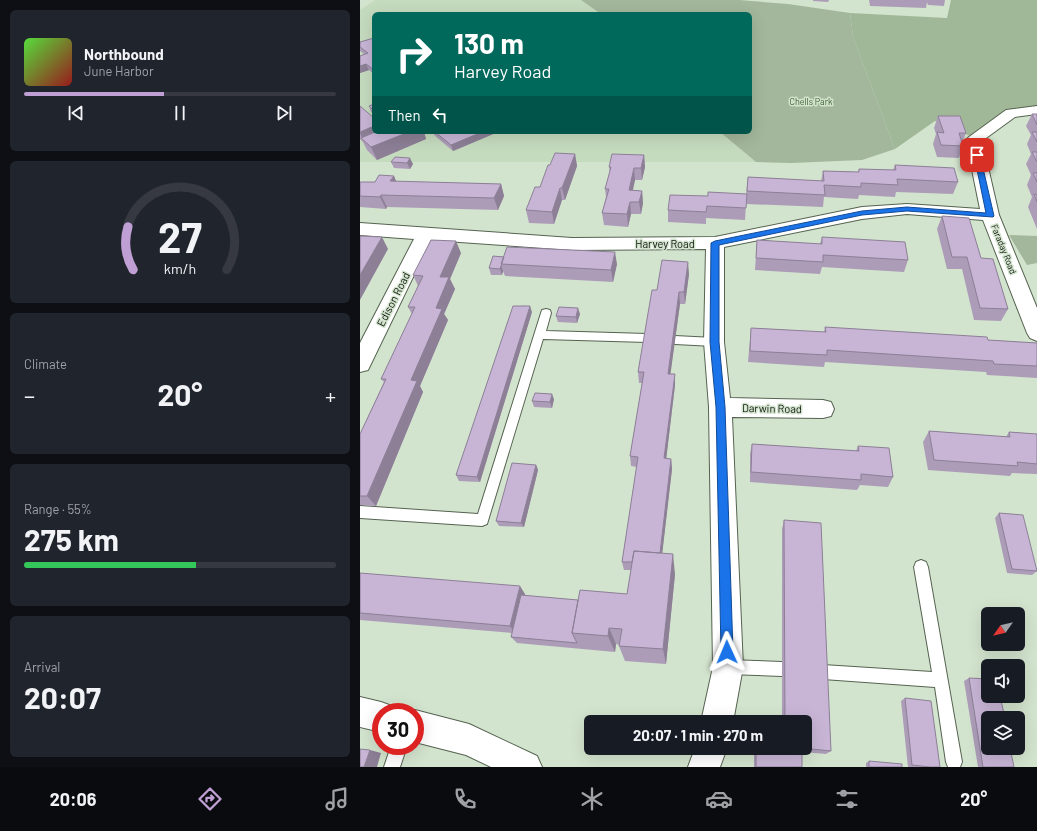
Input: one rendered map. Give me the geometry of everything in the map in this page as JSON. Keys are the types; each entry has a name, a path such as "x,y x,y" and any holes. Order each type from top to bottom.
{"street":[{"name":"Faraday Road","path":"1037,110 1011,113 974,140 990,216 1037,333"},
{"name":"Harvey Road","path":"360,229 572,244 715,243 862,213 907,209 990,216"},
{"name":"Edison Road","path":"360,364 425,234"},
{"path":"715,243 714,342 720,407 728,667 718,715"},
{"name":"Darwin Road","path":"720,407 823,410"},
{"path":"360,712 372,715"},
{"path":"424,728 469,740 526,767"},
{"path":"704,767 708,755"}],"lane":[{"path":"360,512 482,520 546,313"},
{"path":"540,335 647,338"},
{"path":"675,340 714,342"},
{"path":"921,567 942,680 954,762"},
{"path":"728,667 782,669"},
{"path":"823,672 942,680"},
{"path":"392,767 396,755"}],"shaded area":[{"path":"375,0 581,0 598,12 372,12 372,134 722,134 756,162 360,162 360,10"},
{"path":"951,0 1037,0 1037,106 1004,111 970,136 935,121 895,149 853,37 850,13 947,18"}],"green space":[{"name":"Chells Park","path":"581,0 739,0 788,4 850,13 853,37 895,149 862,160 791,163 756,162 722,134 752,134 752,12 598,12"},
{"path":"1009,235 1037,236 1037,263 1027,265"}],"building":[{"path":"372,39 372,68 366,64 360,66 360,56 368,53 360,47 360,42"},
{"path":"360,106 372,116 372,127 360,132"},
{"path":"1032,114 1037,114 1037,125"},
{"path":"938,116 960,116 966,133 959,133 963,146 941,145 937,132 944,133"},
{"path":"1032,132 1037,132 1037,142"},
{"path":"372,133 404,134 371,147 361,138"},
{"path":"437,134 477,134 451,145"},
{"path":"1032,152 1037,152 1037,162"},
{"path":"555,153 575,154 562,188 560,188 552,212 526,210 535,187 540,187 548,165 550,165"},
{"path":"612,154 644,155 641,168 634,168 629,190 642,191 639,202 630,202 627,214 602,213 609,189 605,189 611,167 609,167"},
{"path":"395,157 410,158 407,163 391,162"},
{"path":"895,165 954,168 958,182 897,179 898,185 861,183 861,187 824,185 825,195 747,191 748,177 824,181 823,171 859,172 859,169 896,170"},
{"path":"1033,173 1037,173 1037,182"},
{"path":"379,175 394,176 390,181 501,184 494,198 381,195 380,197 360,196 360,182 375,182"},
{"path":"708,192 747,194 746,208 707,206 706,212 668,210 670,195 708,196"},
{"path":"1034,194 1037,195 1037,202"},
{"path":"942,216 969,218 981,258 993,259 1008,309 980,308 967,257 952,257"},
{"path":"360,236 382,237 360,275"},
{"path":"822,237 905,242 908,260 823,255 823,262 756,258 757,240 822,244"},
{"path":"431,240 456,241 440,277 449,277 436,308 442,309 411,380 417,381 367,496 360,496 360,434 386,379 381,379 415,307 408,307 423,276 413,275"},
{"path":"507,247 615,252 611,270 501,264"},
{"path":"493,256 504,257 500,269 489,268"},
{"path":"662,260 688,262 684,292 679,292 668,374 675,374 664,458 671,459 660,553 634,551 632,562 622,562 638,457 630,456 644,372 638,372 652,290 657,290"},
{"path":"513,306 530,306 477,477 456,475"},
{"path":"559,307 578,308 576,317 556,316"},
{"path":"825,327 987,337 988,340 1037,343 1037,366 994,364 993,361 827,350 827,355 750,351 751,328 826,332"},
{"path":"535,393 552,394 550,402 532,401"},
{"path":"929,431 1010,437 1009,432 1037,434 1037,464 1017,462 1018,466 934,460"},
{"path":"752,444 859,451 858,446 889,448 893,477 861,474 861,480 751,472"},
{"path":"512,463 536,465 521,523 496,521"},
{"path":"999,513 1023,515 1037,571 1012,569"},
{"path":"784,520 821,523 831,751 812,749 812,715 785,715"},
{"path":"634,551 673,554 663,649 619,646 622,629 609,628 608,636 572,633 580,590 627,594"},
{"path":"360,573 520,586 510,626 360,613"},
{"path":"521,595 578,600 572,633 577,643 511,637"},
{"path":"969,678 981,679 981,703 1002,703 1003,711 981,711 981,754"},
{"path":"905,698 931,701 940,767 912,765"},
{"path":"360,749 370,750 364,767 360,767"},
{"path":"756,755 802,755 802,767 756,767"},
{"path":"981,755 1011,755 1014,767 983,767"},
{"path":"869,761 902,764 902,767 869,767"}],"route":[{"path":"727,652 720,407 714,342 715,243 791,226 862,213 907,209 990,216 977,155"}]}
